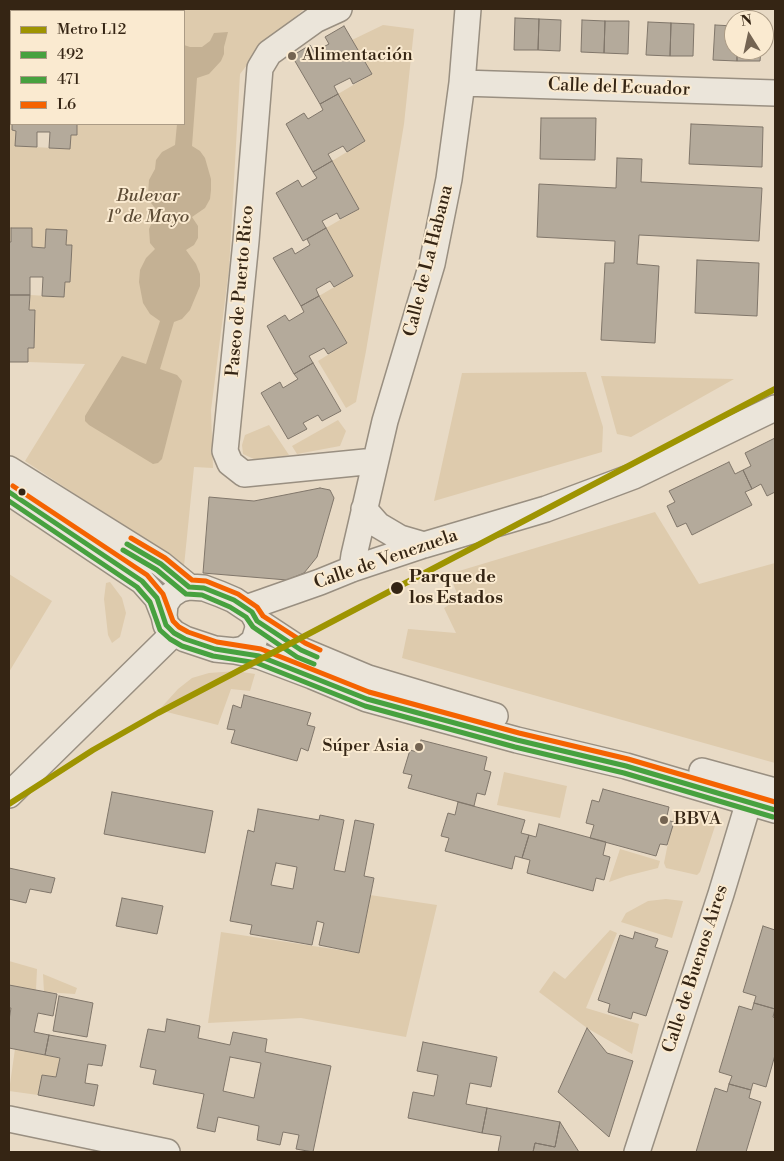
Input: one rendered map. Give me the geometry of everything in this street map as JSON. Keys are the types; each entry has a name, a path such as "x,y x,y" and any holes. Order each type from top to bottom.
{"street":[{"name":"Paseo de Puerto Rico","path":"339,9 315,20 269,53 260,68 245,250 225,451 230,463 244,474 376,460"},
{"name":"Calle de La Habana","path":"352,569 385,421 432,264 449,179 462,83 468,9"},
{"name":"Calle del Ecuador","path":"462,83 775,93"},
{"name":"Calle de Venezuela","path":"252,614 352,569 424,545 546,509 634,476 775,408"},
{"path":"9,469 161,564 189,587"},
{"path":"9,492 142,581 157,598 169,624 197,644 259,656 367,699 517,740 626,766 760,793"},
{"path":"364,509 378,525 400,538 424,545"},
{"path":"169,624 165,604 171,595 180,589 189,587 204,588 220,594 252,614 301,650 374,680 760,793 775,810"},
{"path":"235,651 244,649 254,641 258,628 252,614"},
{"path":"9,795 169,624"},
{"name":"Calle de Buenos Aires","path":"637,1152 760,793"},
{"path":"9,1119 167,1152"}],"green space":[{"name":"Bulevar 1º de Mayo","path":"83,9 304,9 255,55 240,74 229,269 211,410 213,468 194,467 184,566 25,461 85,364 28,362 30,295 64,297 65,282 70,282 71,245 66,245 66,230 45,248 32,247 32,228 11,228 11,242 9,242 9,79 10,125 12,130 16,131 16,146 70,149 71,135 77,135 77,125 185,125 185,10"},
{"path":"383,25 414,29 404,124 366,351 356,402 346,408 318,361 347,343 319,296 353,276 326,228 359,209 332,161 365,141 338,94 372,74 352,40"},
{"path":"586,372 603,427 602,452 434,501 462,373"},
{"path":"601,376 734,379 631,437 617,434"},
{"path":"338,420 346,431 340,446 297,454 292,446"},
{"path":"269,425 289,455 258,461 243,454 242,445 245,435"},
{"name":"Parque de los Estados","path":"655,512 699,584 775,563 775,763 402,658 408,629 456,633 444,608 459,598 449,574"},
{"path":"9,574 52,601 9,672"},
{"path":"110,582 122,598 126,613 120,637 112,643 108,635 104,599 106,583"},
{"path":"236,671 255,674 250,691 231,689 218,725 159,710 178,689 192,678 209,673"},
{"path":"504,772 567,786 560,818 497,805"},
{"path":"677,809 712,815 716,823 700,872 697,875 666,868 664,863 674,813"},
{"path":"620,849 660,861 658,868 609,882"},
{"path":"370,895 437,905 406,1037 301,1018 208,1023 221,932 359,953"},
{"path":"666,899 683,901 672,938 621,922 626,913 648,901"},
{"path":"610,930 617,933 586,1008 639,1024 632,1054 587,1028 539,992 554,971 565,979"},
{"path":"9,961 37,969 36,990 9,985"},
{"path":"43,974 77,988 75,994 44,992"},
{"path":"15,1049 60,1058 56,1077 42,1075 38,1095 9,1091"}],"shaded area":[{"path":"228,32 221,61 209,74 197,78 192,146 200,151 205,158 211,179 210,199 205,208 192,217 198,226 198,238 194,245 186,250 196,264 200,274 200,286 190,310 182,319 174,322 160,369 177,375 182,381 162,459 158,463 153,464 89,425 85,421 85,416 122,356 146,364 160,321 150,314 143,303 139,282 140,270 146,258 155,249 150,243 149,229 153,220 160,214 151,203 148,194 149,180 155,169 156,160 162,152 175,145 177,125 185,125 185,45 202,47 210,41 214,33"}],"building":[{"path":"23,9 43,9 43,10"},
{"path":"56,9 78,9 78,10"},
{"path":"515,18 539,19 538,50 514,50"},
{"path":"539,19 561,20 560,51 538,50"},
{"path":"582,20 605,21 604,53 581,52"},
{"path":"605,21 629,21 628,54 604,53"},
{"path":"648,22 671,23 670,56 646,55"},
{"path":"671,23 694,24 693,56 670,56"},
{"path":"715,25 724,25 724,60 737,61 713,60"},
{"path":"344,26 372,74 353,84 350,78 334,86 338,94 320,104 292,56 310,45 314,52 329,44 325,37"},
{"path":"9,31 10,31 10,65"},
{"path":"737,60 760,60 760,61"},
{"path":"338,94 365,141 347,152 343,146 328,154 332,161 313,172 286,124 304,113 308,119 323,110 320,104"},
{"path":"541,118 596,118 595,160 540,159"},
{"path":"691,124 763,127 762,167 689,164"},
{"path":"12,125 77,125 77,135 71,135 70,149 49,148 50,132 37,132 37,147 15,146 16,131 12,130"},
{"path":"617,158 642,159 641,182 762,188 759,241 639,235 637,264 659,266 655,343 601,340 605,263 614,263 615,241 537,237 539,184 616,188"},
{"path":"332,161 359,209 340,219 337,213 322,221 326,228 303,241 276,193 298,180 302,187 317,178 313,172"},
{"path":"11,228 32,228 32,247 45,248 46,229 67,230 66,245 72,245 70,282 65,282 64,297 42,296 43,277 30,277 30,295 9,295 9,242 11,242"},
{"path":"326,228 353,276 334,287 330,281 316,289 319,296 301,306 273,258 292,248 295,254 310,245 307,239"},
{"path":"697,260 759,263 757,316 695,313"},
{"path":"9,295 30,295 29,310 35,310 34,348 28,348 28,362 9,362"},
{"path":"319,296 347,343 328,354 324,348 309,356 313,363 294,374 267,326 285,315 289,321 304,312 301,306"},
{"path":"313,363 341,411 322,421 318,415 303,423 307,429 288,439 261,393 280,382 283,388 298,379 294,374"},
{"path":"775,438 775,492 767,496 761,484 752,489 743,470 751,466 745,453"},
{"path":"729,462 735,474 743,470 752,489 745,492 752,505 692,535 686,523 677,527 667,506 675,502 669,491"},
{"path":"320,488 330,490 334,498 317,557 304,573 287,580 203,573 209,497 254,501"},
{"path":"244,695 311,713 307,725 315,727 308,751 301,748 297,761 231,743 235,730 227,729 233,705 241,708"},
{"path":"421,740 487,757 484,770 491,772 485,795 477,793 474,806 408,788 412,775 403,773 410,750 417,752"},
{"path":"603,789 669,807 666,820 674,822 667,845 660,844 656,856 590,838 594,825 586,823 592,800 599,802"},
{"path":"112,792 213,811 205,853 104,834"},
{"path":"458,802 525,820 521,833 529,835 522,858 515,856 512,869 445,851 449,838 441,836 448,813 455,815"},
{"path":"258,809 319,820 320,815 344,820 334,870 345,872 355,820 374,824 364,876 374,878 359,953 319,945 324,923 317,921 312,945 250,934 252,925 230,921 248,830 254,832","holes":["276,863 297,867 293,889 271,885"]},
{"path":"539,824 606,842 603,855 610,857 604,880 596,878 593,891 527,873 530,860 522,858 529,835 536,837"},
{"path":"9,868 55,878 51,893 30,889 26,903 9,899"},
{"path":"122,898 163,906 157,934 116,926"},
{"path":"763,926 775,930 775,1009 754,1003 756,996 743,992"},
{"path":"635,932 658,939 655,947 668,951 646,1016 633,1012 631,1019 608,1012 610,1004 598,1000 620,935 633,939"},
{"path":"9,985 57,994 53,1016 38,1013 34,1032 49,1035 45,1055 9,1048 11,1008 9,1008"},
{"path":"59,996 93,1003 87,1037 53,1031"},
{"path":"754,1003 775,1009 773,1017 775,1018 775,1055 766,1087 753,1083 751,1090 729,1084 732,1076 719,1072 739,1006 752,1010"},
{"path":"167,1019 200,1026 198,1038 230,1045 233,1032 267,1039 265,1052 331,1066 313,1152 296,1149 299,1135 283,1132 280,1145 257,1140 259,1126 218,1117 215,1132 197,1128 204,1094 153,1084 156,1070 140,1067 148,1029 165,1032","holes":["230,1057 261,1063 254,1098 223,1091"]},
{"path":"587,1028 607,1053 633,1061 609,1137 558,1092"},
{"path":"49,1035 106,1045 102,1066 88,1064 85,1083 98,1085 94,1106 38,1095 42,1075 56,1077 60,1058 45,1055"},
{"path":"423,1042 497,1057 491,1087 470,1083 466,1104 487,1108 482,1133 408,1118 413,1092 434,1096 438,1075 417,1071"},
{"path":"729,1084 751,1090 749,1098 761,1102 746,1152 696,1152 715,1088 727,1092"},
{"path":"487,1108 560,1122 555,1147 535,1143 533,1152 498,1152 501,1136 482,1133"},
{"path":"560,1122 579,1152 533,1152 535,1143 555,1147"}],"metro line":[{"name":"L12","path":"9,804 93,750 158,713 775,389"}],"transit line":[{"name":"L6","path":"13,486 147,575 163,594 173,621 188,632 217,642 261,649 369,692 519,733 628,759 775,802"},
{"name":"492","path":"9,492 142,581 157,598 166,625 174,633 185,639 215,649 259,656 367,699 517,740 626,766 775,810"},
{"name":"471","path":"9,501 137,587 150,602 160,630 182,646 213,656 257,663 365,706 515,747 624,773 773,817"},
{"name":"L6","path":"131,538 165,558 192,580 206,581 238,594 257,607 263,616 305,643 320,650"},
{"name":"492","path":"127,544 161,564 189,587 204,588 234,600 252,612 257,621 301,650 317,657"},
{"name":"471","path":"123,550 157,570 186,594 202,595 230,607 246,617 253,627 297,657 314,664"}],"place":[{"name":"Alimentación","path":"292,56"},
{"name":"Parque de los Estados","path":"397,588"},
{"name":"Súper Asia","path":"419,747"},
{"name":"BBVA","path":"664,820"}]}
